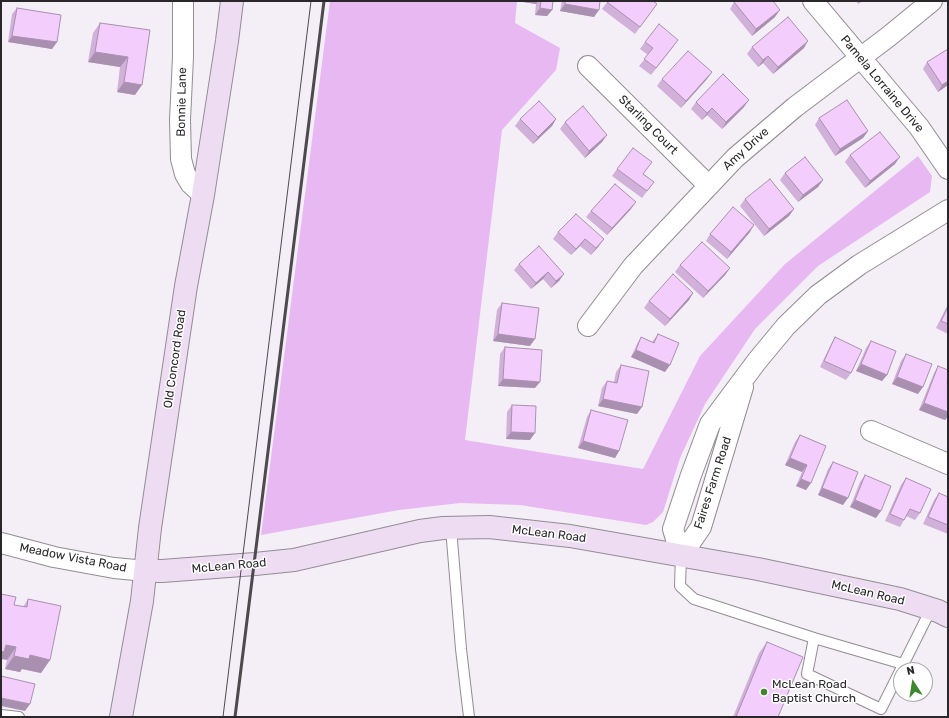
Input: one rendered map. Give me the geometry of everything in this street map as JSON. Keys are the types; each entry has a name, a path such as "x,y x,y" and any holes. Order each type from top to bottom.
{"street":[{"name":"Bonnie Lane","path":"183,1 183,57 180,120 181,158 185,174 191,184 203,195"},
{"name":"Old Concord Road","path":"121,717 142,601 150,528 186,286 203,195 232,1"},
{"name":"Pamela Lorraine Drive","path":"813,1 919,127 948,169"},
{"name":"Amy Drive","path":"588,326 632,266 735,158 794,107 932,1"},
{"name":"Starling Court","path":"588,66 708,185"},
{"name":"Faires Farm Road","path":"681,556 673,529 710,424 757,361 786,326 818,294 859,265 948,210"},
{"path":"871,431 948,464"},
{"name":"McLean Road","path":"146,571 162,572 294,560 420,531 451,528 489,527 570,536 758,569 900,599 940,612"},
{"name":"Meadow Vista Road","path":"1,543 54,557 114,568 146,571"}],"lane":[{"path":"451,528 460,649 469,717"},
{"path":"681,556 680,586 694,599 814,638 896,662"},
{"path":"904,662 940,612"},
{"path":"814,638 807,674 881,709 893,684"},
{"path":"1,715 19,717"}],"shaded area":[{"path":"330,1 517,1 515,23 560,48 556,70 502,130 465,440 643,469 700,356 785,264 918,156 932,176 930,192 818,266 755,329 705,404 680,458 663,512 653,522 646,525 520,505 460,503 399,510 261,535"}],"building":[{"path":"541,1 553,1 552,10 540,8"},
{"path":"565,1 600,1 599,10 565,4"},
{"path":"653,1 657,4 640,27 607,2"},
{"path":"773,1 780,10 756,29 734,2"},
{"path":"17,8 61,15 57,42 12,36"},
{"path":"788,17 808,41 778,67 768,56 763,60 752,47"},
{"path":"100,23 150,30 142,85 124,82 128,57 95,52"},
{"path":"659,24 678,40 656,68 644,59 653,48 645,42"},
{"path":"948,49 948,81 942,85 927,62"},
{"path":"688,51 712,72 686,101 662,79"},
{"path":"723,74 749,100 726,122 712,108 707,113 696,102"},
{"path":"847,100 868,131 840,149 819,118"},
{"path":"539,101 556,119 538,137 520,119"},
{"path":"583,106 607,135 589,151 565,122"},
{"path":"880,132 900,157 870,181 850,155"},
{"path":"633,148 652,162 643,174 654,182 647,191 617,169"},
{"path":"805,157 823,180 803,195 785,173"},
{"path":"770,179 794,209 769,229 745,199"},
{"path":"615,184 636,202 612,228 591,211"},
{"path":"733,207 754,225 731,252 710,234"},
{"path":"576,214 604,239 596,248 585,239 576,249 558,232"},
{"path":"702,242 730,268 708,291 680,265"},
{"path":"539,246 564,274 556,281 548,272 536,283 519,264"},
{"path":"673,274 693,293 670,319 649,301"},
{"path":"502,303 539,308 535,339 498,334"},
{"path":"948,307 948,324 941,321"},
{"path":"658,334 679,343 670,365 636,350 641,337 654,343"},
{"path":"835,337 862,350 851,373 824,361"},
{"path":"871,341 896,351 887,375 861,364"},
{"path":"505,347 542,350 540,382 503,379"},
{"path":"906,354 932,364 923,387 897,377"},
{"path":"621,365 649,371 642,407 603,399 607,381 617,383"},
{"path":"938,366 948,370 948,412 924,403"},
{"path":"512,405 536,406 535,433 511,432"},
{"path":"591,410 628,420 619,451 583,441"},
{"path":"800,435 826,446 811,483 801,479 807,465 790,458"},
{"path":"833,462 858,472 848,498 822,488"},
{"path":"865,475 891,486 881,511 855,500"},
{"path":"906,478 931,489 920,513 910,509 904,520 890,514"},
{"path":"939,493 948,497 948,525 928,517"},
{"path":"1,594 16,597 14,605 27,607 28,599 61,606 50,660 30,655 29,659 14,656 16,647 6,645 4,652 1,651"},
{"name":"McLean Road Baptist Church","path":"767,642 803,657 778,717 736,717"},
{"path":"1,676 35,684 30,704 1,698"}],"tram line":[{"path":"223,717 311,1"}],"railway":[{"path":"235,717 324,1"}],"place":[{"name":"McLean Road Baptist Church","path":"764,692"}]}
